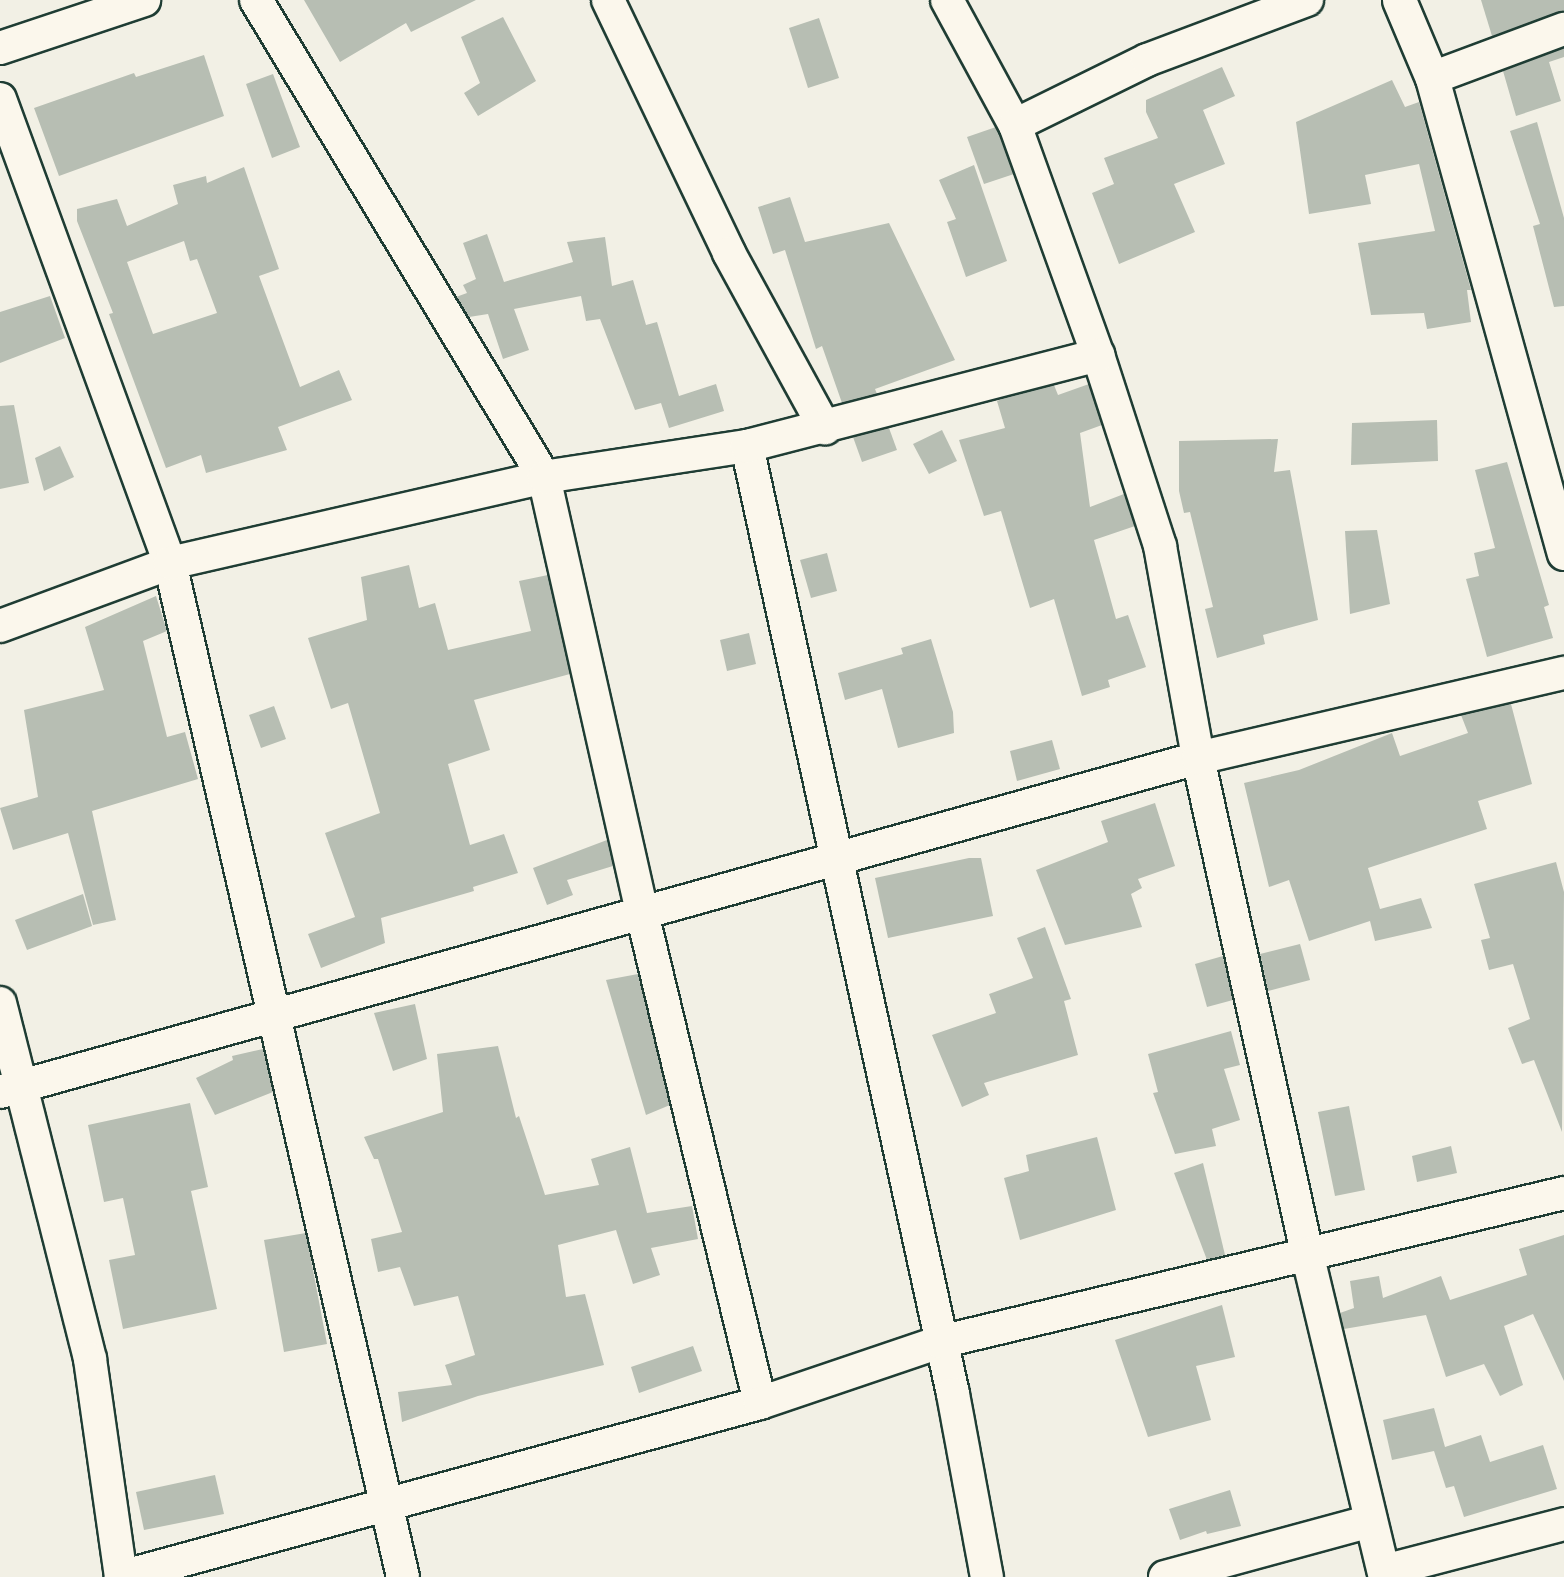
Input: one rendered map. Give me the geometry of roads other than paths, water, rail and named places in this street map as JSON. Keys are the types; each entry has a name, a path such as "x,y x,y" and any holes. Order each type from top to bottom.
{"main road":[{"path":"1399,0 1432,78 1564,553"}],"street":[{"path":"0,48 144,0"},
{"path":"256,0 544,477 642,914 760,1403"},
{"path":"608,0 729,253 825,428"},
{"path":"947,0 1015,125 1098,355 1160,546 1198,758 1307,1253 1384,1574 1564,1524"},
{"path":"1015,125 1147,60 1307,0"},
{"path":"1432,78 1564,29"},
{"path":"0,99 170,563 277,1018 403,1577"},
{"path":"0,626 170,563 544,477 747,446 825,428 1098,355"},
{"path":"747,446 940,1342 987,1577"},
{"path":"11,1089 277,1018 1198,758 1564,673"},
{"path":"0,1003 11,1089 90,1359 121,1577 386,1507 760,1403 940,1342 1564,1193"},
{"path":"1164,1577 1371,1521"}]}
